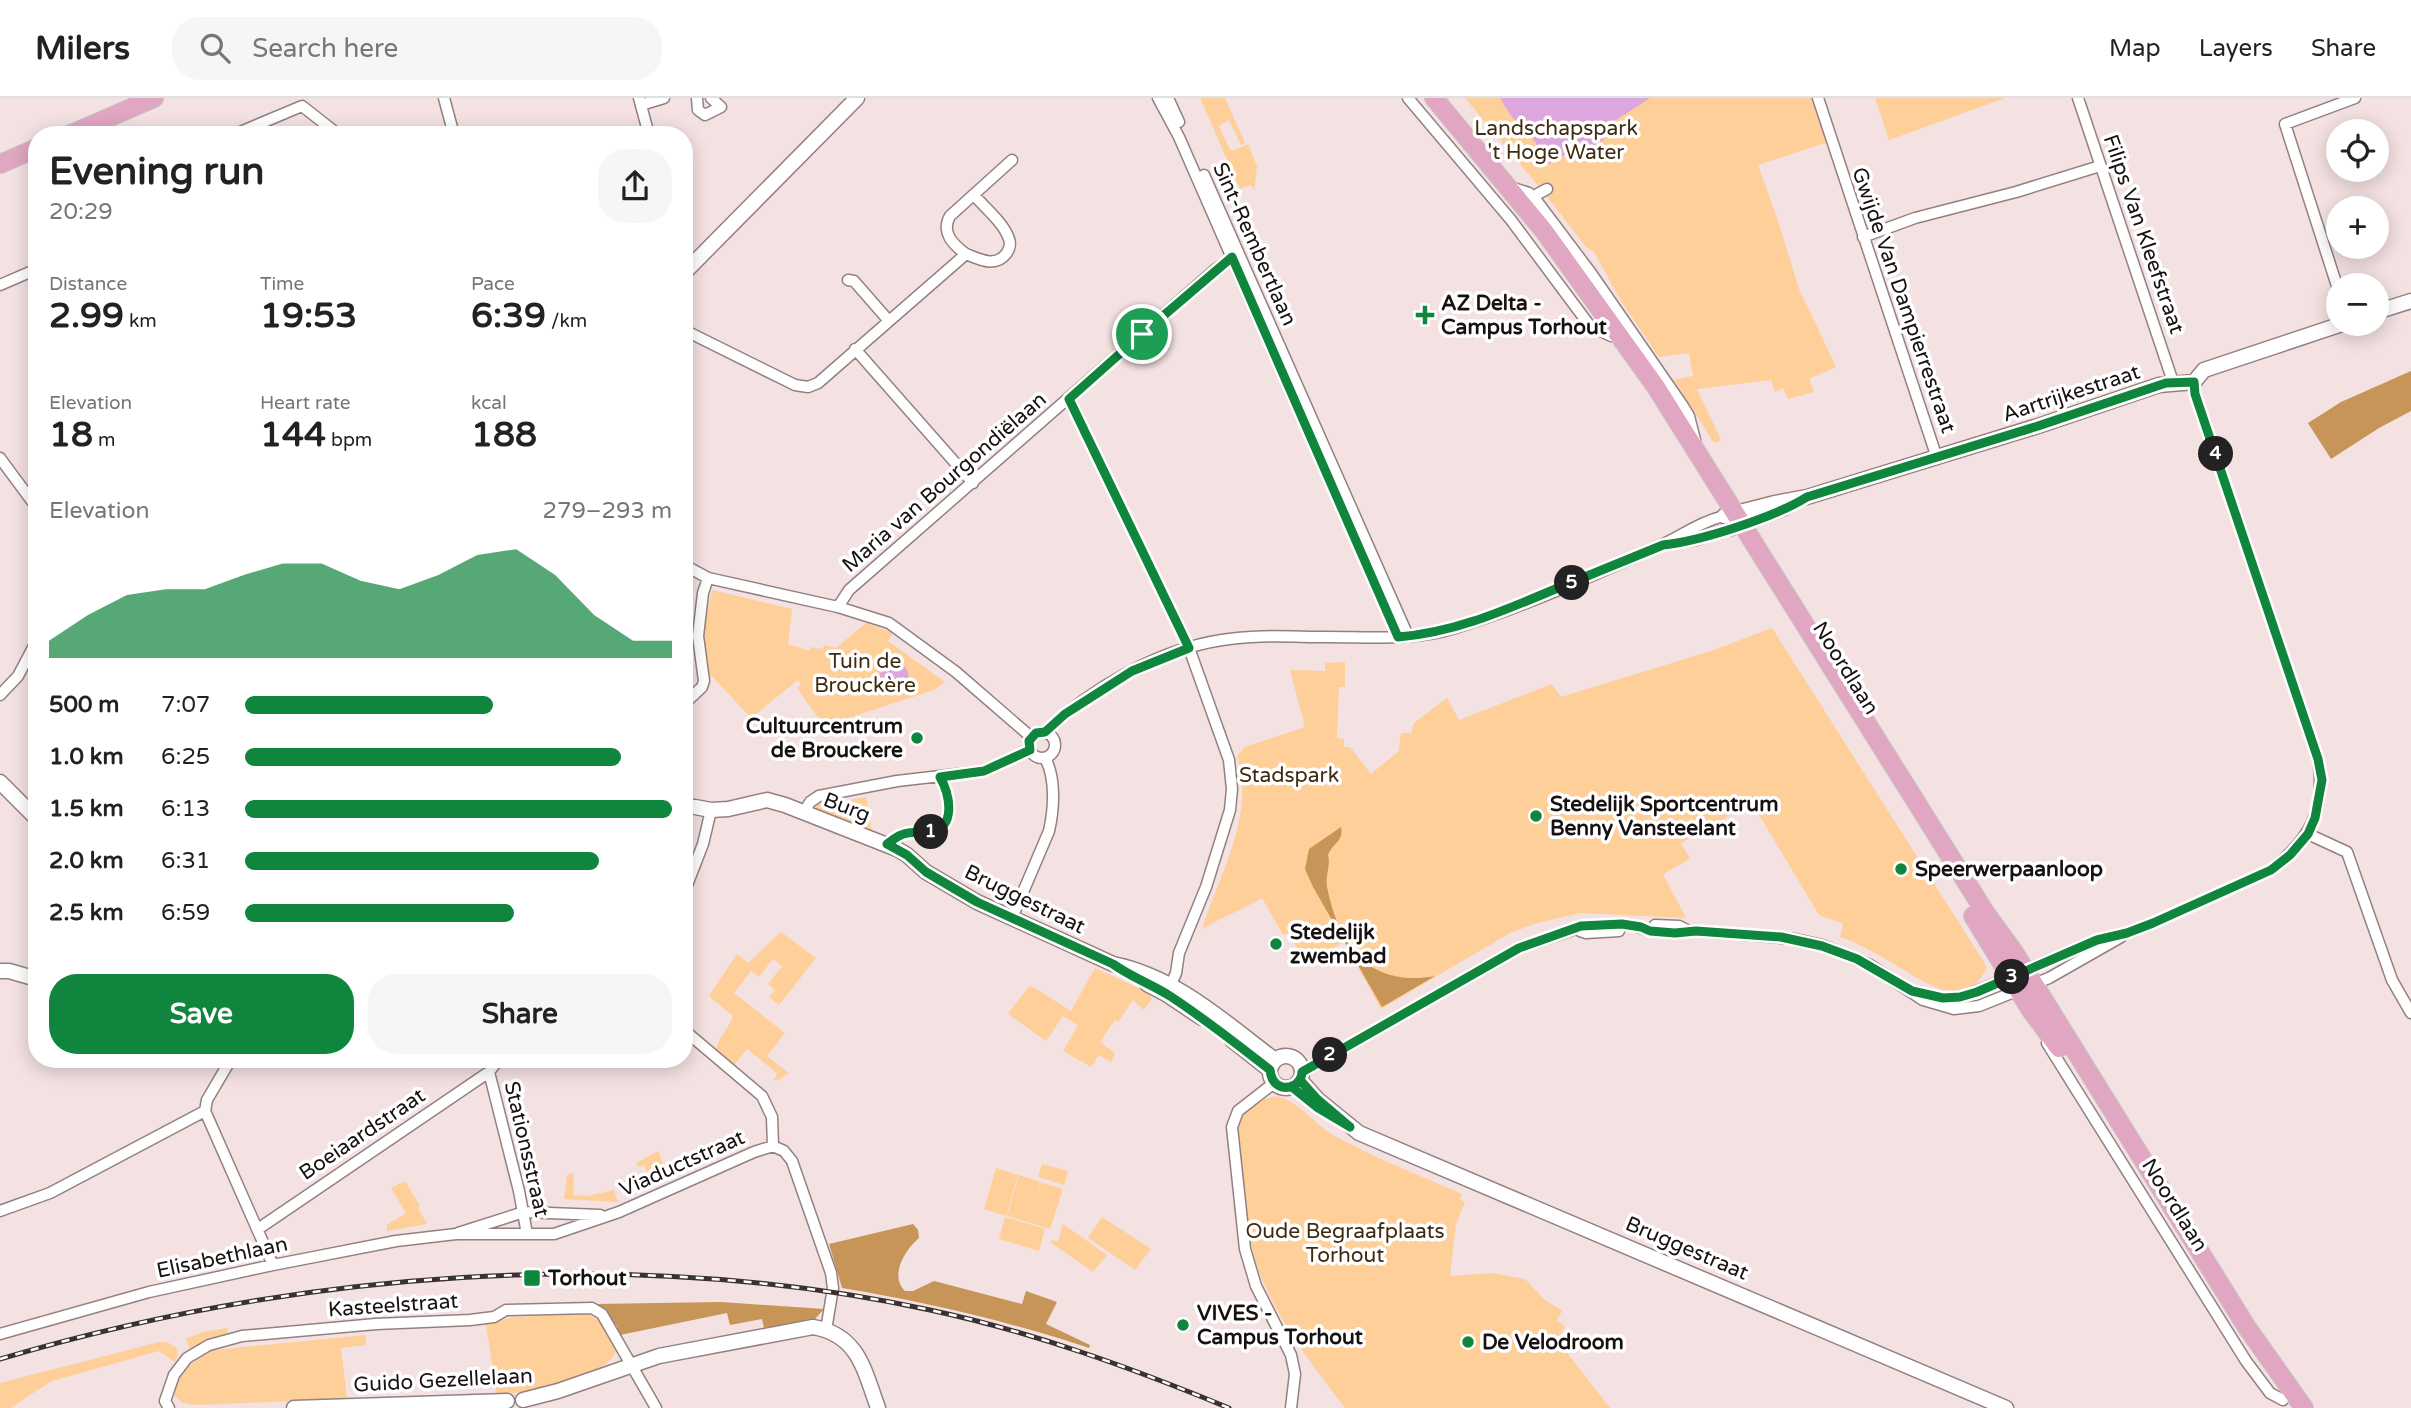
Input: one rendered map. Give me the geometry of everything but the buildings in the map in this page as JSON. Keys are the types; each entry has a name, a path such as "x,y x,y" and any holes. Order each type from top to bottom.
{"main road":[{"path":"90,126 154,98"},
{"name":"Noordlaan","path":"1425,98 1530,225 1611,336 1812,635 1985,912 2008,944 2041,1024 2064,1055 2253,1359 2286,1404"},
{"name":"Noordlaan","path":"1434,98 1510,187 1580,279 1662,396 1698,453 1734,520 2022,980 2170,1204 2263,1352 2304,1408"},
{"path":"0,164 28,152"}],"street":[{"path":"444,98 452,126"},
{"path":"647,126 640,101 664,98"},
{"path":"696,98 698,110 705,115 721,107 711,98"},
{"path":"693,262 845,98"},
{"path":"693,263 857,98"},
{"name":"Sint-Rembertlaan","path":"1158,98 1182,136"},
{"name":"Sint-Rembertlaan","path":"1168,98 1182,136 1403,637"},
{"name":"Noordlaan","path":"1408,98 1506,214 1590,326 1611,336"},
{"name":"Gwijde Van Dampierrestraat","path":"1818,98 1937,458"},
{"name":"Filips Van Kleefstraat","path":"2078,98 2173,382"},
{"path":"2333,273 2285,124 2355,98"},
{"path":"254,126 302,106 328,126"},
{"path":"974,195 1009,238 1010,247 999,260 990,263 966,254 949,237 945,229 946,223 950,216 1012,160"},
{"path":"1863,237 1916,218 2101,166"},
{"name":"Noordlaan","path":"1510,187 1520,189 1532,197 1591,272 1683,406 1691,424 1698,453"},
{"path":"1532,197 1547,189"},
{"path":"693,334 795,385 808,387 818,383 966,254"},
{"name":"Maria van Bourgondiëlaan","path":"838,607 849,590 1236,255"},
{"path":"0,285 28,273"},
{"path":"848,280 854,281 889,321"},
{"path":"2389,309 2411,301"},
{"path":"1273,1071 1281,1087 1298,1079 1519,948 1574,928 1601,925 1641,927 1662,932 1689,931 1781,937 1822,946 1870,965 1912,991 1943,998 1960,997 2022,980 2097,940 2127,933 2271,870 2290,855 2308,834 2320,800 2322,780 2318,759 2195,394 2194,382 2204,370 2326,329"},
{"path":"855,349 973,483"},
{"name":"Aartrijkestraat","path":"1045,732 1065,714 1120,678 1152,661 1189,648 1220,640 1254,636 1403,637 1454,629 1663,545 1696,540 1774,503 1807,497 1937,458 2173,382 2194,382"},
{"path":"1069,399 1189,648 1229,760 1232,789 1230,810 1206,887 1179,953 1176,973 1169,989"},
{"path":"0,458 28,496"},
{"path":"693,570 708,578 838,607 888,623 956,671 1031,737"},
{"path":"693,696 704,681 698,636 703,593 708,578"},
{"path":"0,695 18,676 28,657"},
{"path":"1045,732 1053,737 1055,745 1052,754 1045,758 1037,757 1030,750 1031,737 1045,732"},
{"path":"940,777 984,771 1030,750"},
{"path":"1012,918 1049,831 1052,816 1051,783 1045,758"},
{"name":"Burg","path":"693,805 711,810 728,809 766,800 887,844 901,835 932,832 942,828 949,819 944,784 940,777 897,781 818,796 810,802 804,813"},
{"path":"0,782 28,810"},
{"path":"693,870 703,844 711,810"},
{"path":"2308,834 2347,852 2392,979 2411,1013"},
{"name":"Bruggestraat","path":"887,844 907,855 926,872 977,902 1113,964 1129,967 1169,989 1273,1071"},
{"path":"0,971 28,976"},
{"path":"693,1038 762,1096 772,1117 773,1146 784,1151 792,1161 831,1273 833,1288 826,1330 839,1335 853,1348 878,1408"},
{"path":"1291,1408 1295,1374 1291,1355 1256,1286 1245,1249 1232,1127 1238,1111 1273,1071 1280,1057 1291,1057 1300,1063 1298,1079"},
{"path":"227,1068 207,1100 205,1111 273,1265"},
{"name":"Boeiaardstraat","path":"258,1229 492,1068"},
{"name":"Stationsstraat","path":"489,1072 524,1212 527,1234"},
{"name":"Bruggestraat","path":"1298,1079 1317,1099 1359,1133 2006,1408"},
{"path":"0,1211 50,1192 205,1111"},
{"name":"Viaductstraat","path":"527,1234 554,1234 619,1212 773,1146"},
{"name":"Noordlaan","path":"2170,1204 2183,1210 2261,1336 2313,1408"},
{"name":"Viaductstraat","path":"524,1212 606,1215"},
{"name":"Elisabethlaan","path":"456,1234 470,1227 524,1212"},
{"name":"Elisabethlaan","path":"0,1334 149,1292 396,1241 456,1234 527,1234"},
{"name":"Kasteelstraat","path":"169,1408 165,1401 166,1391 174,1375 187,1359 219,1341 376,1324 478,1319 494,1317 506,1310 592,1308 602,1314 631,1364"},
{"name":"Guido Gezellelaan","path":"294,1408 516,1403 659,1356 801,1328 826,1330"},
{"path":"631,1364 656,1408"}],"green space":[{"path":"1200,98 1225,98 1245,143 1241,145 1229,120 1219,126 1230,150 1248,144 1257,166 1254,191 1251,185 1240,189"},
{"name":"Landschapspark 't Hoge Water","path":"1465,98 1813,98 1828,142 1758,165 1799,289 1836,367 1809,379 1814,392 1788,399 1783,388 1775,392 1771,380 1697,389 1721,440 1714,443 1674,380 1693,376 1689,353 1659,357 1621,301 1594,252 1586,247"},
{"path":"1875,98 2005,98 1889,140"},
{"name":"Tuin de Brouckère","path":"712,590 792,609 788,644 810,651 811,647 821,649 825,645 836,648 866,623 893,633 888,641 945,682 934,690 824,726 797,688 801,685 798,680 751,718 712,676 707,678 703,633"},
{"name":"Stedelijk Sportcentrum Benny Vansteelant","path":"1772,628 1987,967 1979,980 1969,988 1958,991 1934,987 1870,950 1840,937 1843,924 1819,915 1752,803 1681,843 1690,859 1663,874 1686,918 1581,913 1537,923 1510,933 1381,1009 1344,942 1306,964 1288,933 1283,935 1262,898 1202,929 1239,822 1242,778 1237,756 1245,747 1305,727 1290,670 1325,671 1325,663 1345,662 1345,687 1339,687 1337,738 1344,739 1344,747 1350,747 1371,774 1399,751 1401,733 1411,733 1414,723 1447,698 1459,720 1552,684 1561,697 1711,651"},
{"path":"866,797 872,832 816,810 816,802 826,798 828,804"},
{"path":"781,932 816,958 779,1005 769,997 775,990 768,984 782,966 773,959 759,977 751,971 734,993 785,1033 767,1056 789,1073 776,1081 773,1079 777,1073 747,1049 735,1064 716,1053 733,1016 709,996 737,954 748,963"},
{"path":"1095,968 1147,992 1152,998 1144,1010 1133,1000 1118,1022 1115,1020 1100,1042 1115,1053 1111,1062 1099,1055 1091,1067 1063,1051 1078,1025 1063,1016 1046,1041 1008,1014 1030,985 1071,1011"},
{"name":"Oude Begraafplaats Torhout","path":"1275,1096 1291,1102 1333,1135 1380,1159 1462,1194 1460,1200 1465,1202 1456,1224 1450,1276 1492,1273 1525,1279 1544,1299 1562,1311 1557,1320 1565,1326 1557,1340 1610,1408 1345,1408 1299,1346 1273,1303 1262,1280 1248,1231 1237,1130 1245,1111 1260,1101"},
{"path":"658,1151 667,1173 651,1181 644,1165 639,1167 636,1163"},
{"path":"1042,1164 1068,1171 1064,1185 1038,1177"},
{"path":"996,1168 1018,1175 1006,1216 984,1209"},
{"path":"574,1173 573,1195 588,1196 614,1190 618,1202 564,1199 567,1175"},
{"path":"1019,1175 1040,1182 1036,1200 1041,1182 1063,1189 1050,1229 1007,1216"},
{"path":"405,1181 427,1224 387,1231 387,1225 406,1213 391,1188"},
{"path":"1005,1217 1045,1229 1039,1251 999,1239"},
{"path":"1102,1217 1151,1249 1135,1270 1088,1238"},
{"path":"1063,1224 1107,1255 1093,1272 1050,1242 1058,1241"},
{"path":"588,1314 600,1321 616,1350 610,1360 599,1369 564,1382 497,1395 486,1324 514,1317"},
{"path":"227,1328 228,1336 191,1351 186,1339 203,1332"},
{"path":"366,1335 366,1345 341,1348 347,1399 196,1405 183,1403 174,1395 182,1374 213,1350"},
{"path":"167,1342 176,1347 178,1354 175,1362 159,1351 52,1381 10,1408 0,1408 0,1383"}],"shaded area":[{"path":"1500,98 1650,98 1613,122 1603,140 1584,152 1561,156 1549,164 1531,136 1511,116"},
{"path":"2411,371 2411,411 2331,459 2308,423 2341,402"},
{"path":"895,660 906,668 908,681 899,683 894,690 884,691 878,686 876,677"},
{"path":"1341,827 1341,836 1328,855 1327,883 1332,909 1349,945 1375,969 1392,976 1435,976 1382,1007 1305,869 1309,849"},
{"path":"913,1224 918,1230 919,1238 904,1256 898,1278 905,1291 913,1291 934,1281 1022,1304 1026,1291 1057,1302 1046,1324 1090,1345 1089,1348 967,1313 842,1288 829,1244"},
{"path":"721,1302 824,1309 815,1319 764,1328 762,1319 730,1325 727,1313 620,1335 617,1326 596,1304"}],"railway":[{"path":"0,1359 112,1329 227,1306 344,1288 462,1278 581,1274 699,1278 816,1290 968,1319 1082,1352 1229,1408"}],"place":[{"name":"AZ Delta - Campus Torhout","path":"1425,315"},
{"name":"Cultuurcentrum de Brouckere","path":"917,738"},
{"name":"Stedelijk Sportcentrum Benny Vansteelant","path":"1536,816"},
{"name":"Speerwerpaanloop","path":"1901,869"},
{"name":"Stedelijk zwembad","path":"1276,944"},
{"name":"Torhout","path":"532,1278"},
{"name":"VIVES - Campus Torhout","path":"1183,1325"},
{"name":"De Velodroom","path":"1468,1342"}],"route":[{"path":"1142,334 1069,399 1189,648 1139,667 1104,688 1065,714 1045,732 1031,737 1030,750 984,771 940,777 947,792 949,808 949,819 942,828 932,832 901,835 887,844 907,855 926,872 977,902 1113,964 1126,974 1166,994 1228,1036 1270,1070 1270,1076 1276,1085 1292,1087 1300,1080 1317,1099 1350,1127 1332,1118 1292,1087 1300,1081 1300,1080 1302,1074 1302,1072 1519,948 1568,930 1581,926 1622,924 1650,931 1696,931 1795,939 1857,959 1912,991 1943,998 1960,997 2097,940 2153,923 2271,870 2290,855 2308,834 2315,818 2322,780 2318,759 2195,394 2194,382 2159,385 2038,426 1807,497 1792,506 1718,533 1696,540 1663,545 1454,629 1398,637 1232,257 1142,334"}],"park label":[{"name":"Stadspark","path":"1289,775"}]}
